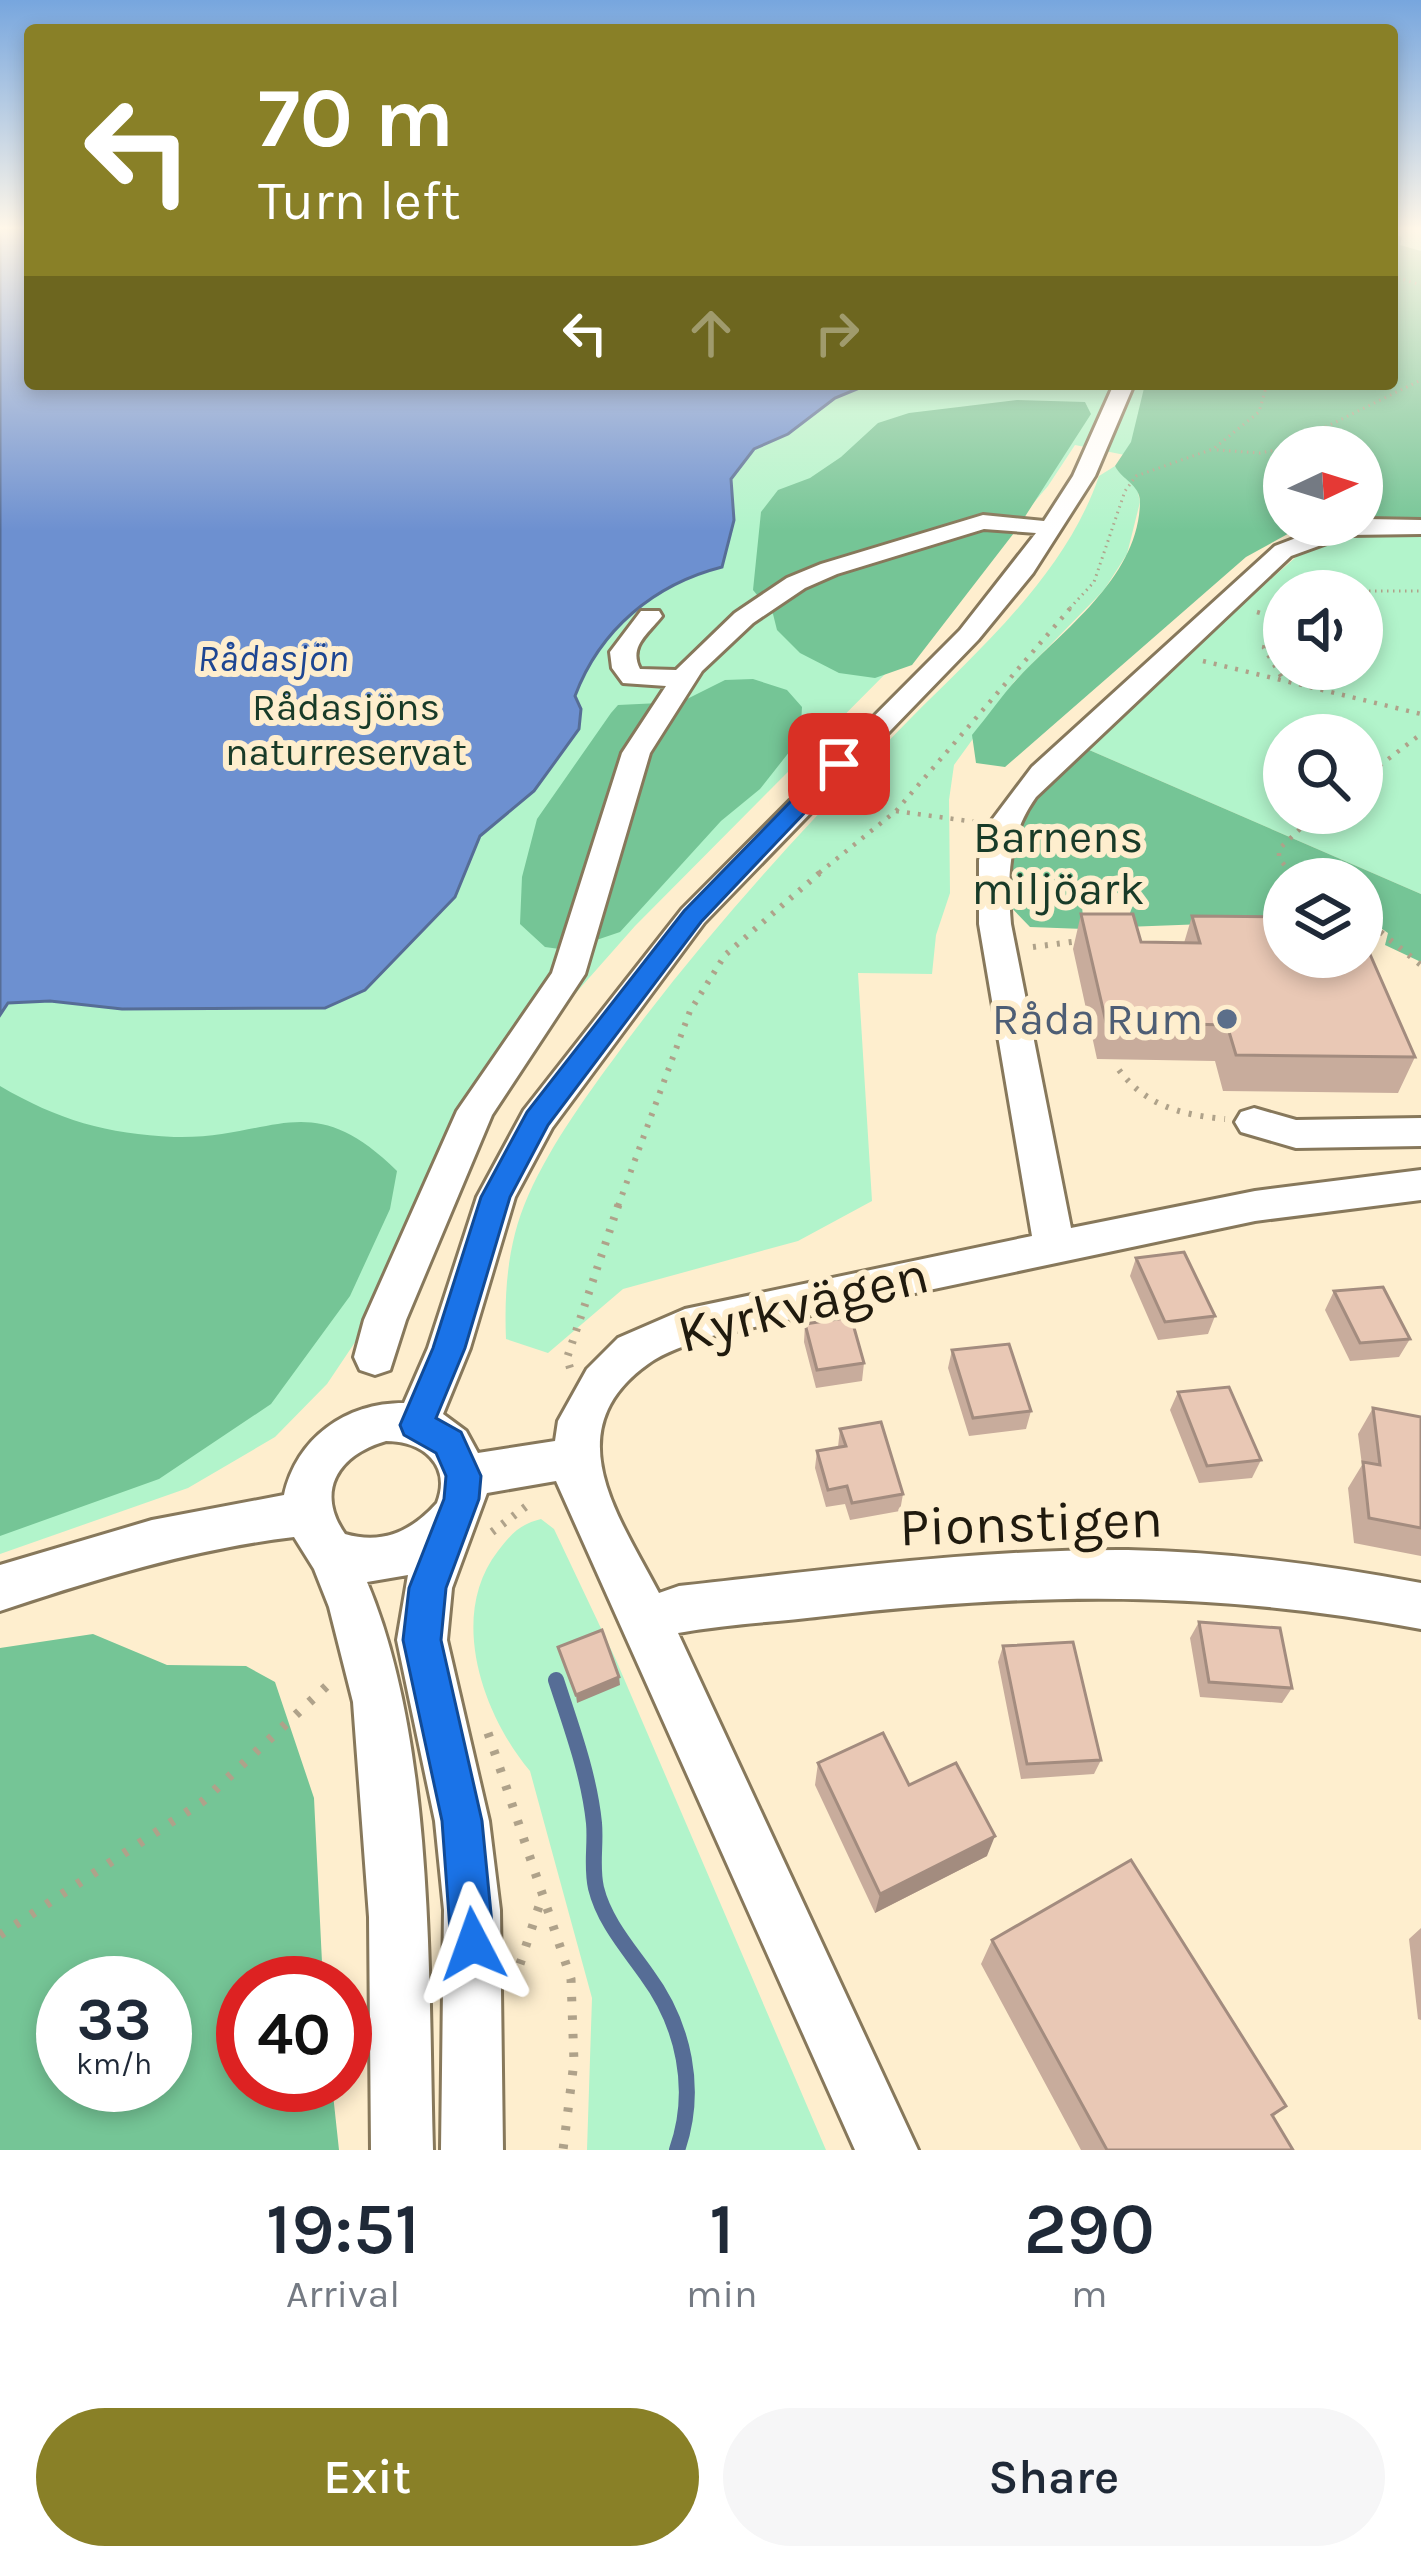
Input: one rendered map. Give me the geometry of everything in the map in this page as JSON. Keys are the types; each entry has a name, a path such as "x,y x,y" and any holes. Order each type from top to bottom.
{"street":[{"path":"416,1425 449,1348 496,1197 537,1120 693,916 969,635 1051,528 1084,476 1121,390"},
{"path":"375,1357 385,1320 475,1111 568,974 637,753 683,678 744,618 796,583 829,568 983,522 1051,528"},
{"path":"1054,1246 1000,954 991,880 1002,825 1029,786 1283,551 1343,527 1421,527"},
{"path":"650,616 625,642 622,667 632,677 683,678"},
{"path":"1254,1122 1296,1134 1421,1132"},
{"name":"Kyrkvägen","path":"554,1460 602,1382 633,1351 700,1321 1255,1206 1421,1185"},
{"path":"402,2150 398,1889 370,1658 318,1533 310,1481 337,1443 382,1423 416,1425 449,1443 465,1514 428,1588 422,1640 462,1821 472,1910 472,2150"},
{"path":"0,1588 132,1546 220,1525 318,1533 353,1561 394,1561 431,1543 465,1514 554,1460 580,1487 648,1622 887,2150"},
{"name":"Pionstigen","path":"648,1622 680,1609 1007,1577 1129,1574 1335,1591 1421,1606"}],"path":[{"path":"1213,449 1260,453 1281,448 1421,380"},
{"path":"571,1371 567,1358 593,1269 690,1011 725,955 896,811 1094,582 1138,474 1213,449 1259,412 1265,390"},
{"path":"1383,591 1421,591"},
{"path":"1170,653 1263,676"},
{"path":"1321,690 1421,714"},
{"path":"1383,763 1421,734"},
{"path":"896,811 1002,825"},
{"path":"1279,858 1279,849 1295,834"},
{"path":"1383,934 1421,965"},
{"path":"1000,954 1092,939"},
{"path":"1119,1070 1129,1084 1166,1110 1254,1122"},
{"path":"465,1514 499,1524 532,1505 554,1460"},
{"path":"0,1935 202,1802 322,1689 370,1658"},
{"path":"481,1713 571,1979 574,2062 563,2150"},
{"path":"514,1981 543,1893"}],"green space":[{"name":"Rådasjöns naturreservat","path":"0,330 24,330 24,390 1398,390 1398,330 1421,330 1421,515 1383,471 1383,426 1263,426 1263,483 1075,445 1048,486 906,653 635,926 521,1055 380,1305 327,1384 275,1437 188,1488 0,1554"},
{"path":"1398,330 1421,330 1421,522 1383,519 1383,426 1263,426 1266,546 1246,557 1005,767 976,763 972,735 1019,677 1096,599 1127,555 1140,497 1115,466 1131,442 1144,390 1398,390"},
{"path":"1017,400 1085,402 1091,414 1017,529 912,665 875,678 839,673 800,653 777,630 773,614 753,590 761,512 778,490 810,478 878,423 909,413"},
{"path":"1115,466 1137,488 1140,502 1127,554 1104,590 1014,682 954,765 949,800 950,893 936,935 932,974 858,973 872,1201 798,1241 623,1289 548,1353 506,1339 509,1266 521,1213 549,1155 586,1097 692,957 762,876 1019,607 1066,545 1099,476"},
{"path":"1421,530 1421,894 1383,878 1383,858 1338,858 1283,834 1383,834 1383,714 1263,714 1263,825 1080,746 1263,586 1263,690 1383,690 1383,570 1281,570 1309,546 1383,546 1383,532"},
{"path":"753,679 787,690 802,707 790,751 760,789 721,821 620,932 567,950 545,947 520,924 522,877 537,819 611,713 618,705 681,702 725,680"},
{"name":"Barnens miljöark","path":"1080,746 1263,825 1263,834 1283,834 1338,858 1263,858 1263,922 1125,927 1135,899 1108,890 1082,906 1084,929 1030,927 1007,903 1019,832 1047,785"},
{"path":"1383,878 1421,894 1421,962 1385,945 1388,933 1383,930"},
{"path":"0,1086 63,1116 105,1129 150,1135 208,1136 290,1122 314,1123 339,1129 397,1171 390,1209 350,1296 271,1404 159,1479 0,1536"},
{"path":"541,1519 554,1529 616,1660 826,2150 587,2150 592,1998 530,1771 498,1722 477,1664 473,1634 483,1576 516,1530"},
{"path":"93,1634 167,1665 246,1666 275,1682 314,1798 322,1956 216,1956 216,2112 335,2112 339,2150 0,2150 0,1648"}],"water":[{"name":"Rådasjön","path":"0,330 24,330 24,390 854,390 835,398 788,434 754,449 731,479 734,520 722,567 674,585 615,630 575,696 581,709 579,729 534,791 480,836 455,897 365,990 325,1008 122,1009 50,1001 8,1003 0,1015"}],"building":[{"path":"1081,914 1133,914 1141,942 1200,943 1192,916 1263,917 1263,978 1380,978 1415,1057 1236,1055 1227,1025 1106,1022"},
{"path":"1184,1252 1215,1316 1165,1322 1136,1258"},
{"path":"1383,1287 1410,1339 1360,1343 1334,1291"},
{"path":"851,1317 864,1363 817,1370 805,1324"},
{"path":"1009,1344 1031,1411 973,1418 952,1350"},
{"path":"1229,1387 1261,1460 1207,1466 1178,1392"},
{"path":"1373,1408 1421,1417 1421,1528 1369,1518 1363,1462 1380,1465"},
{"path":"881,1422 903,1494 852,1503 847,1486 828,1490 817,1451 846,1446 840,1429"},
{"path":"1199,1622 1280,1628 1292,1688 1209,1682"},
{"path":"602,1630 619,1677 576,1695 558,1647"},
{"path":"1073,1642 1101,1760 1027,1764 1003,1646"},
{"path":"883,1733 909,1785 956,1763 995,1836 880,1894 818,1763"},
{"path":"1131,1860 1286,2106 1272,2115 1293,2150 1107,2150 992,1940"}],"waterway":[{"path":"556,1680 588,1786 600,1900 617,1934 660,1994 684,2059 686,2104 677,2150"}],"place":[{"name":"Råda Rum","path":"1227,1019"}],"route":[{"path":"473,1944 462,1821 422,1640 428,1588 461,1499 463,1476 449,1443 416,1425 449,1348 496,1197 537,1120 693,916 839,764"}]}
